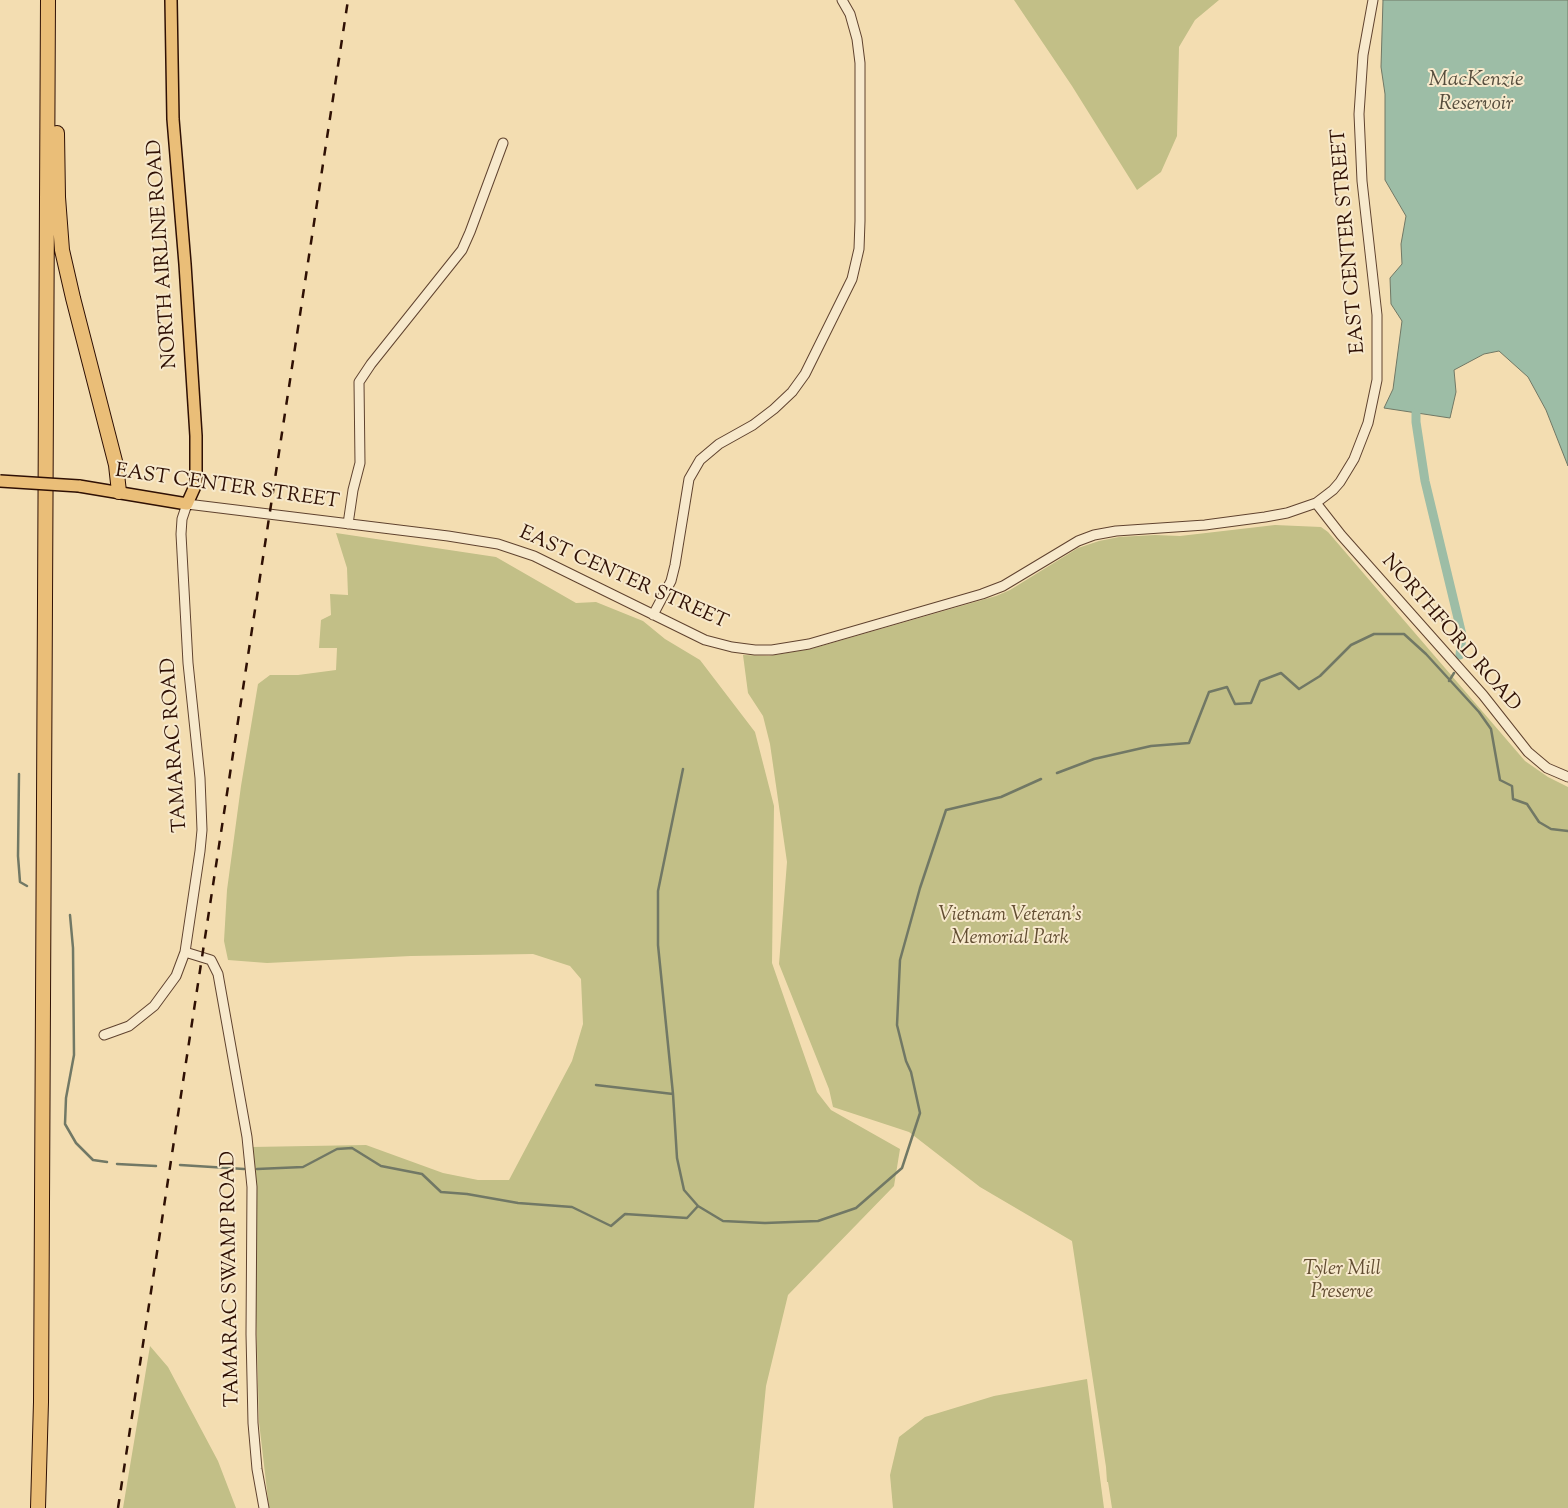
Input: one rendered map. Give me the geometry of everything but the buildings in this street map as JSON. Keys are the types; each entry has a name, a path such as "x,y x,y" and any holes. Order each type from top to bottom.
{"highway":[{"path":"38,1508 41,1402 48,0"},
{"path":"48,56 54,73 56,87 58,197 62,250 116,465 119,492"}],"main road":[{"name":"NORTH AIRLINE ROAD","path":"171,0 173,119 185,264 196,444 196,484 187,504"},
{"name":"EAST CENTER STREET","path":"0,481 79,486 187,504"}],"street":[{"path":"653,614 676,565 689,479 700,460 719,444 753,425 792,392 805,374 852,279 859,249 860,63 857,39 850,14 842,0"},
{"name":"EAST CENTER STREET","path":"187,504 476,540 516,549 552,564 698,637 718,644 755,650 789,648 809,644 996,589 1020,578 1078,541 1094,535 1116,531 1188,527 1255,519 1287,513 1316,503 1340,482 1354,459 1368,423 1377,380 1378,316 1362,180 1359,114 1363,55 1373,0"},
{"path":"348,524 353,490 360,463 359,382 371,364 462,250 503,143"},
{"name":"NORTHFORD ROAD","path":"1316,503 1341,535 1482,695 1528,752 1548,768 1568,777"},
{"name":"TAMARAC ROAD","path":"104,1035 129,1026 154,1006 176,976 185,952 202,830 200,778 188,663 181,541 182,519 187,504"},
{"name":"TAMARAC SWAMP ROAD","path":"185,952 211,960 218,974 247,1137 252,1187 251,1334 253,1422 257,1469 264,1508"}],"green space":[{"path":"1014,0 1219,0 1195,20 1179,47 1177,136 1161,172 1137,190 1072,86"},
{"name":"Tyler Mill Preserve","path":"1275,525 1321,527 1328,532 1525,761 1548,777 1568,787 1568,1508 1112,1508 1072,1241 980,1187 909,1132 833,1107 829,1089 779,964 787,862 770,744 763,716 748,693 743,655 769,656 811,649 996,596 1010,590 1078,548 1099,541 1119,537 1180,536"},
{"path":"336,533 496,557 576,603 596,602 643,621 665,639 700,660 755,732 774,806 772,963 817,1092 831,1110 900,1149 894,1186 788,1295 766,1386 754,1508 269,1508 259,1422 251,1147 366,1145 443,1173 478,1180 509,1180 572,1061 583,1024 581,979 570,966 533,954 411,956 267,963 228,960 224,941 227,890 241,786 258,684 270,675 298,675 336,670 337,648 319,648 321,620 331,615 330,594 348,595 347,568"},
{"path":"150,1346 168,1367 218,1461 236,1508 123,1508"},
{"path":"1087,1379 1104,1508 893,1508 890,1475 899,1437 925,1417 994,1396"}],"water":[{"name":"MacKenzie Reservoir","path":"1383,0 1568,0 1568,466 1546,410 1528,377 1499,351 1484,354 1454,370 1456,392 1450,418 1384,408 1393,389 1402,321 1391,304 1390,278 1402,264 1401,244 1406,216 1385,180 1385,94 1381,67"}],"waterway":[{"path":"1416,413 1425,481 1462,635 1460,655"},
{"path":"1057,773 1094,759 1151,746 1189,743 1209,692 1227,687 1235,704 1251,703 1260,681 1281,673 1299,689 1320,676 1351,645 1374,634 1404,634 1426,654 1479,712 1491,729 1500,780 1512,786 1513,799 1527,804 1539,822 1551,829 1568,831"},
{"path":"1449,681 1454,673"},
{"path":"683,769 658,891 658,945 673,1094 677,1158 684,1190 698,1206"},
{"path":"19,774 18,856 20,882 27,886"},
{"path":"257,1169 303,1167 337,1149 352,1148 381,1166 422,1174 441,1192 467,1194 518,1203 572,1207 611,1226 625,1214 687,1218 698,1206 723,1221 765,1223 818,1221 856,1208 902,1168 920,1113 911,1072 906,1061 897,1025 900,960 920,888 946,810 1001,797 1041,779"},
{"path":"70,915 73,948 74,1055 66,1098 65,1124 76,1143 93,1160 107,1162"},
{"path":"596,1085 673,1094"},
{"path":"117,1164 156,1166"},
{"path":"180,1165 244,1169"}],"railway":[{"path":"118,1508 348,0"}],"park label":[{"name":"Vietnam Veteran's Memorial Park","path":"1010,928"}]}
